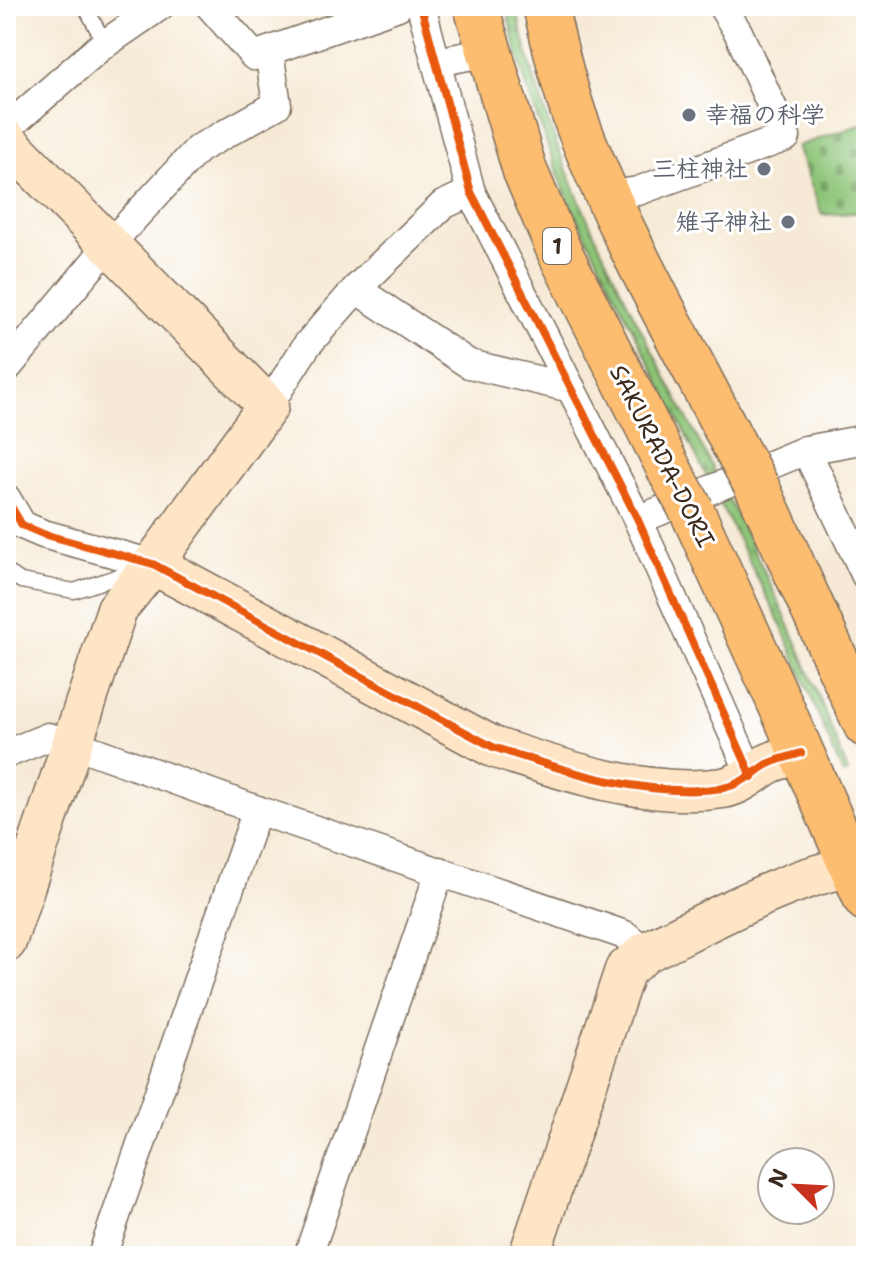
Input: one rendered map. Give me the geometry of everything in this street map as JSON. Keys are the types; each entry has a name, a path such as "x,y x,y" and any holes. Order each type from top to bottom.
{"highway":[{"name":"SAKURADA-DORI","path":"476,6 525,171 560,253 692,511 801,753 862,878"},
{"path":"545,6 575,115 607,196 757,487 866,725"}],"street":[{"path":"6,129 105,44 160,6"},
{"path":"210,6 254,56 398,6"},
{"path":"421,6 471,192 638,520 752,777"},
{"path":"607,196 638,191 786,137 738,32 722,6"},
{"path":"6,369 108,246 198,149 277,105 269,51"},
{"path":"436,62 489,52"},
{"path":"6,140 268,406"},
{"path":"6,942 117,609 268,406 307,345 356,289 443,205 471,192"},
{"path":"356,289 469,364 571,388"},
{"path":"638,520 806,450 866,439"},
{"path":"806,450 866,576"},
{"path":"6,498 22,525 153,564 493,747 538,762 678,790 726,788 752,777 768,764 801,753"},
{"path":"6,754 48,737 72,743 257,810 625,935 646,952"},
{"path":"102,1256 257,810"},
{"path":"308,1256 440,871"},
{"path":"529,1256 625,970 646,952 802,879 862,878"}],"lane":[{"path":"85,6 105,44"},
{"path":"6,571 21,581 74,591 153,564"}],"green space":[{"path":"505,6 516,6 531,68 574,188 628,303 766,575 848,772 843,774 781,625 567,198 527,89"},
{"path":"866,123 866,212 822,215 797,146"}],"cycle path":[{"path":"421,6 471,192 638,520 752,777"},
{"path":"6,498 22,525 43,534 153,564 493,747 519,756 636,786 695,790 729,787 770,763 801,753"}],"place":[{"name":"幸福の科学","path":"689,115"},
{"name":"三柱神社","path":"764,169"},
{"name":"雉子神社","path":"788,222"}]}
